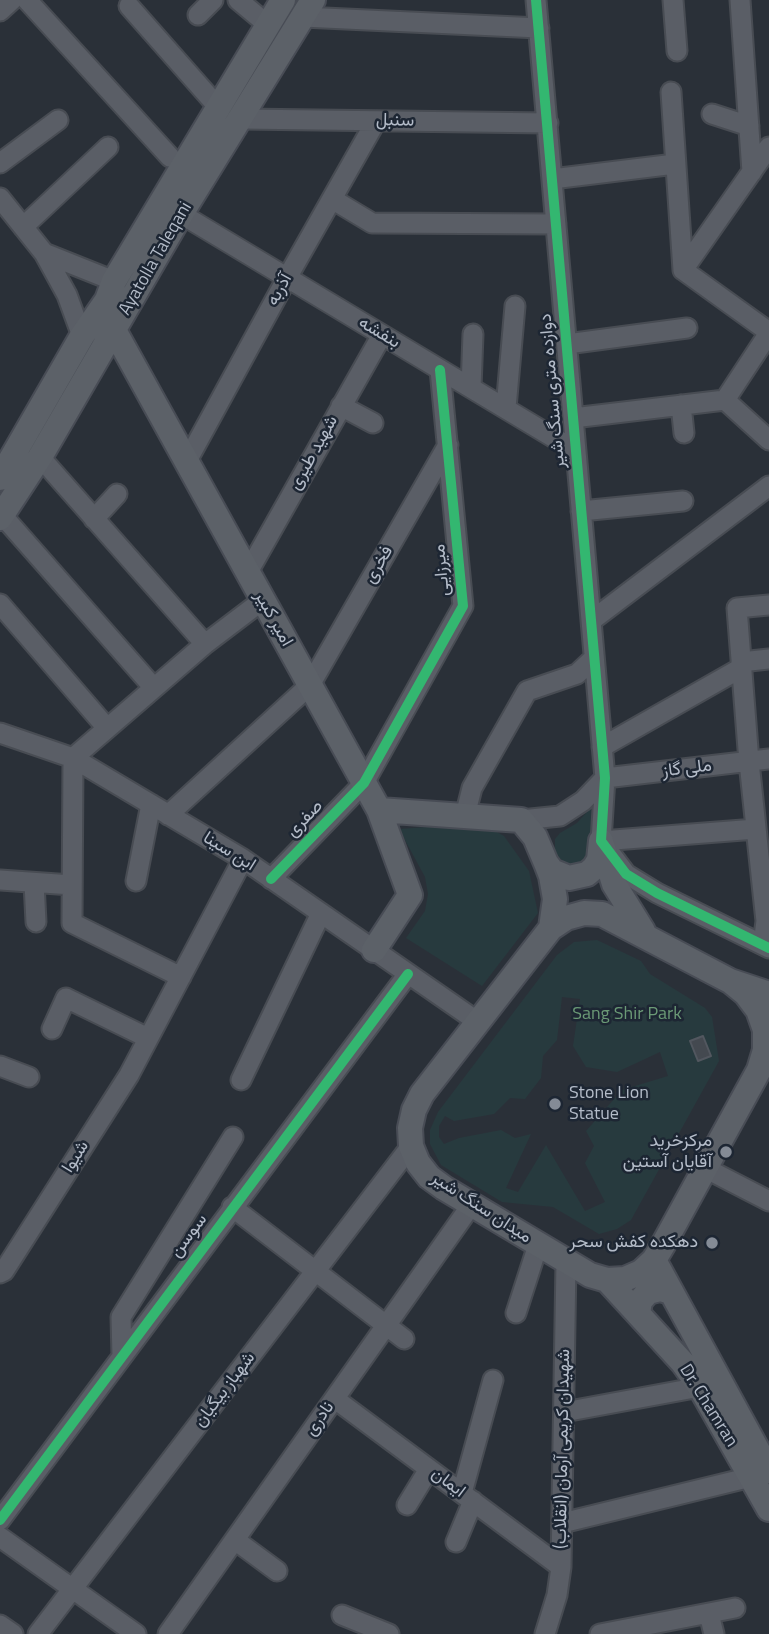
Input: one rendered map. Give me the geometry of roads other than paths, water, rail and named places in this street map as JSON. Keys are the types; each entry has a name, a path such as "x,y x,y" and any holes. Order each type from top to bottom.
{"main road":[{"name":"Ayatolla Taleqani","path":"1,517 40,457 82,336 188,163 218,107 283,0"},
{"name":"Ayatolla Taleqani","path":"0,478 114,330 181,214 188,163 242,119 308,9"},
{"name":"امیر کبیر","path":"110,290 114,330 379,810 410,895 374,950"},
{"path":"379,810 521,820 535,837 551,876 555,900 551,928"},
{"path":"546,863 560,876 579,877 594,868 599,860 601,841"},
{"path":"601,841 614,884 647,936"},
{"path":"411,1146 410,1128 418,1102 551,928 566,918 584,913 603,914 730,981 746,993 758,1010 765,1030 767,1050 759,1070 654,1260 641,1272 625,1279 607,1280"},
{"path":"730,981 769,994"},
{"name":"میدان سنگ شیر","path":"411,1146 418,1163 429,1177 566,1262 590,1275 607,1280"},
{"name":"Dr. Chamran","path":"654,1260 760,1474 769,1509"},
{"name":"Dr. Chamran","path":"607,1280 683,1363 760,1474"},
{"path":"638,1314 640,1301 649,1292 660,1289 671,1292"}],"street":[{"path":"0,11 12,0"},
{"path":"27,0 188,163"},
{"path":"198,15 213,0"},
{"path":"239,0 268,25"},
{"name":"دوازده متری سنگ شیر","path":"537,0 605,778 601,841"},
{"path":"673,0 677,51"},
{"path":"740,0 752,172"},
{"path":"128,6 218,107"},
{"path":"308,9 539,28"},
{"path":"671,92 683,270 769,332 725,400"},
{"path":"712,114 749,126"},
{"name":"سنبل","path":"242,119 548,123"},
{"path":"0,163 58,120"},
{"name":"آذربه","path":"187,461 376,121"},
{"path":"23,227 108,146"},
{"path":"683,270 769,147"},
{"path":"552,179 674,164"},
{"path":"0,199 44,253 67,295 82,336"},
{"path":"332,199 372,223 556,224"},
{"name":"بنفشه","path":"181,214 576,451"},
{"path":"44,253 110,290"},
{"path":"506,408 515,306"},
{"path":"567,344 687,328"},
{"path":"471,387 473,334"},
{"name":"شهید طیری","path":"248,572 382,335"},
{"name":"میرزایی","path":"364,783 463,606 440,370"},
{"path":"573,418 725,400 769,440"},
{"path":"681,405 684,433"},
{"path":"341,406 373,423"},
{"name":"فخری","path":"168,815 310,685 447,445"},
{"path":"40,457 205,644"},
{"path":"591,621 769,486"},
{"path":"94,519 117,494"},
{"path":"581,511 683,501"},
{"path":"1,517 154,688"},
{"path":"181,977 72,923 73,758 205,644 263,600"},
{"path":"0,604 107,728"},
{"path":"601,841 626,874 657,893 766,946 766,921 748,762 737,608 769,605"},
{"path":"465,816 472,788 527,691 577,674 594,658"},
{"path":"602,747 741,665 769,659"},
{"name":"ابن سینا","path":"0,733 73,758 243,859 478,1022"},
{"name":"ملی گاز","path":"605,778 769,760"},
{"path":"521,820 560,816 583,801 605,778"},
{"name":"صفری","path":"271,879 364,783"},
{"path":"136,881 151,804"},
{"path":"601,841 756,829"},
{"name":"شیوا","path":"0,1273 4,1271 121,1087 243,859"},
{"path":"0,880 72,885"},
{"path":"34,883 36,922"},
{"path":"241,1080 321,913"},
{"name":"سوسن","path":"0,1521 408,974"},
{"path":"52,1029 66,998 148,1038"},
{"path":"0,1066 29,1077"},
{"path":"122,1356 121,1318 233,1137"},
{"name":"شهباز بیگیان","path":"38,1634 411,1146"},
{"path":"705,1168 769,1201"},
{"name":"نادری","path":"168,1634 472,1204"},
{"path":"232,1207 404,1339"},
{"path":"516,1313 538,1245"},
{"name":"شهیدان کریمی آرمان (انقلاب)","path":"545,1634 557,1595 561,1567 566,1262"},
{"path":"456,1542 493,1380"},
{"path":"564,1412 700,1387"},
{"name":"ایمان","path":"335,1399 561,1567"},
{"path":"407,1505 429,1469"},
{"path":"562,1523 760,1474"},
{"path":"0,1537 136,1634"},
{"path":"235,1540 276,1571"},
{"path":"600,1634 735,1608"},
{"path":"709,1614 714,1634"},
{"path":"342,1615 389,1634"},
{"path":"0,1625 13,1634"}],"place":[{"name":"Stone Lion Statue","path":"555,1104"},
{"name":"مرکزخرید آقایان آستین","path":"726,1152"},
{"name":"دهکده کفش سحر","path":"712,1243"}],"park label":[{"name":"Sang Shir Park","path":"627,1015"}]}
